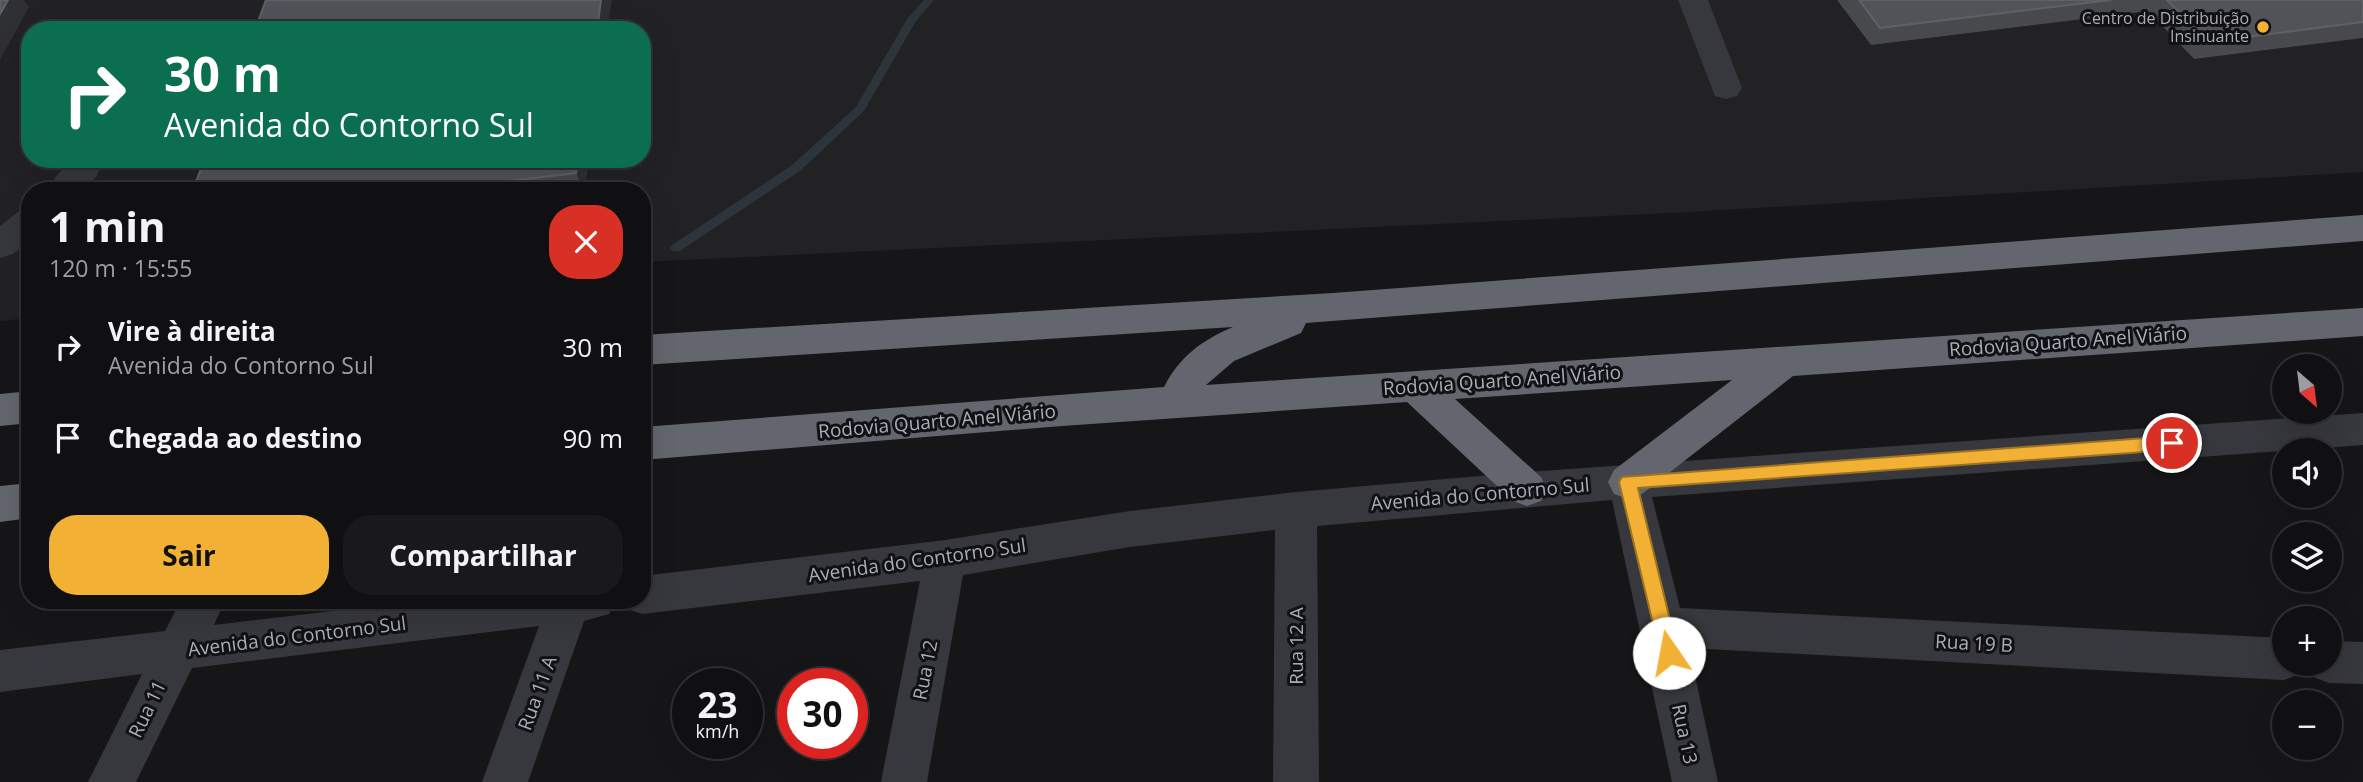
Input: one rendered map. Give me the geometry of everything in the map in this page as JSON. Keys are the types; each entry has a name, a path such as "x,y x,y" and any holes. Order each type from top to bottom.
{"highway":[{"path":"651,348 1333,307 2363,228"},
{"path":"1177,404 1180,389 1196,369 1217,352 1241,338 1333,307"},
{"name":"Rodovia Quarto Anel Viário","path":"651,443 1787,359 2363,322"},
{"path":"1628,482 1787,359"},
{"path":"1415,386 1527,489"},
{"path":"0,411 21,408"},
{"path":"0,503 21,501"}],"street":[{"path":"1693,0 1726,88"},
{"path":"70,182 84,168"},
{"path":"0,245 21,228"},
{"name":"Avenida do Contorno Sul","path":"651,594 945,559 1130,529 1296,510 1527,489 2363,429"},
{"name":"Rua 13","path":"1628,482 1664,627 1695,782"},
{"name":"Rua 12 A","path":"1296,510 1296,782"},
{"name":"Rua 12","path":"904,782 945,559"},
{"name":"Rua 11","path":"111,782 199,609"},
{"name":"Avenida do Contorno Sul","path":"0,671 523,609"},
{"name":"Rua 11 A","path":"505,782 579,609"},
{"name":"Rua 19 B","path":"1664,627 2272,658"},
{"path":"2342,662 2363,663"}],"shaded area":[{"path":"0,0 2363,0 2363,172 1689,212 651,262 651,182 21,182 21,319 0,321"}],"building":[{"path":"0,0 8,0 0,14"},
{"path":"266,0 601,0 598,21 258,21"},
{"path":"1859,0 2111,0 1880,28"},
{"path":"2167,0 2363,0 2363,22 2208,42"},
{"path":"201,168 577,168 576,173 502,182 196,182"}],"waterway":[{"path":"676,248 796,168 860,109 912,19 929,0"}],"place":[{"name":"Centro de Distribuição Insinuante","path":"2263,27"}],"route":[{"path":"1669,653 1628,482 2172,443"}]}
